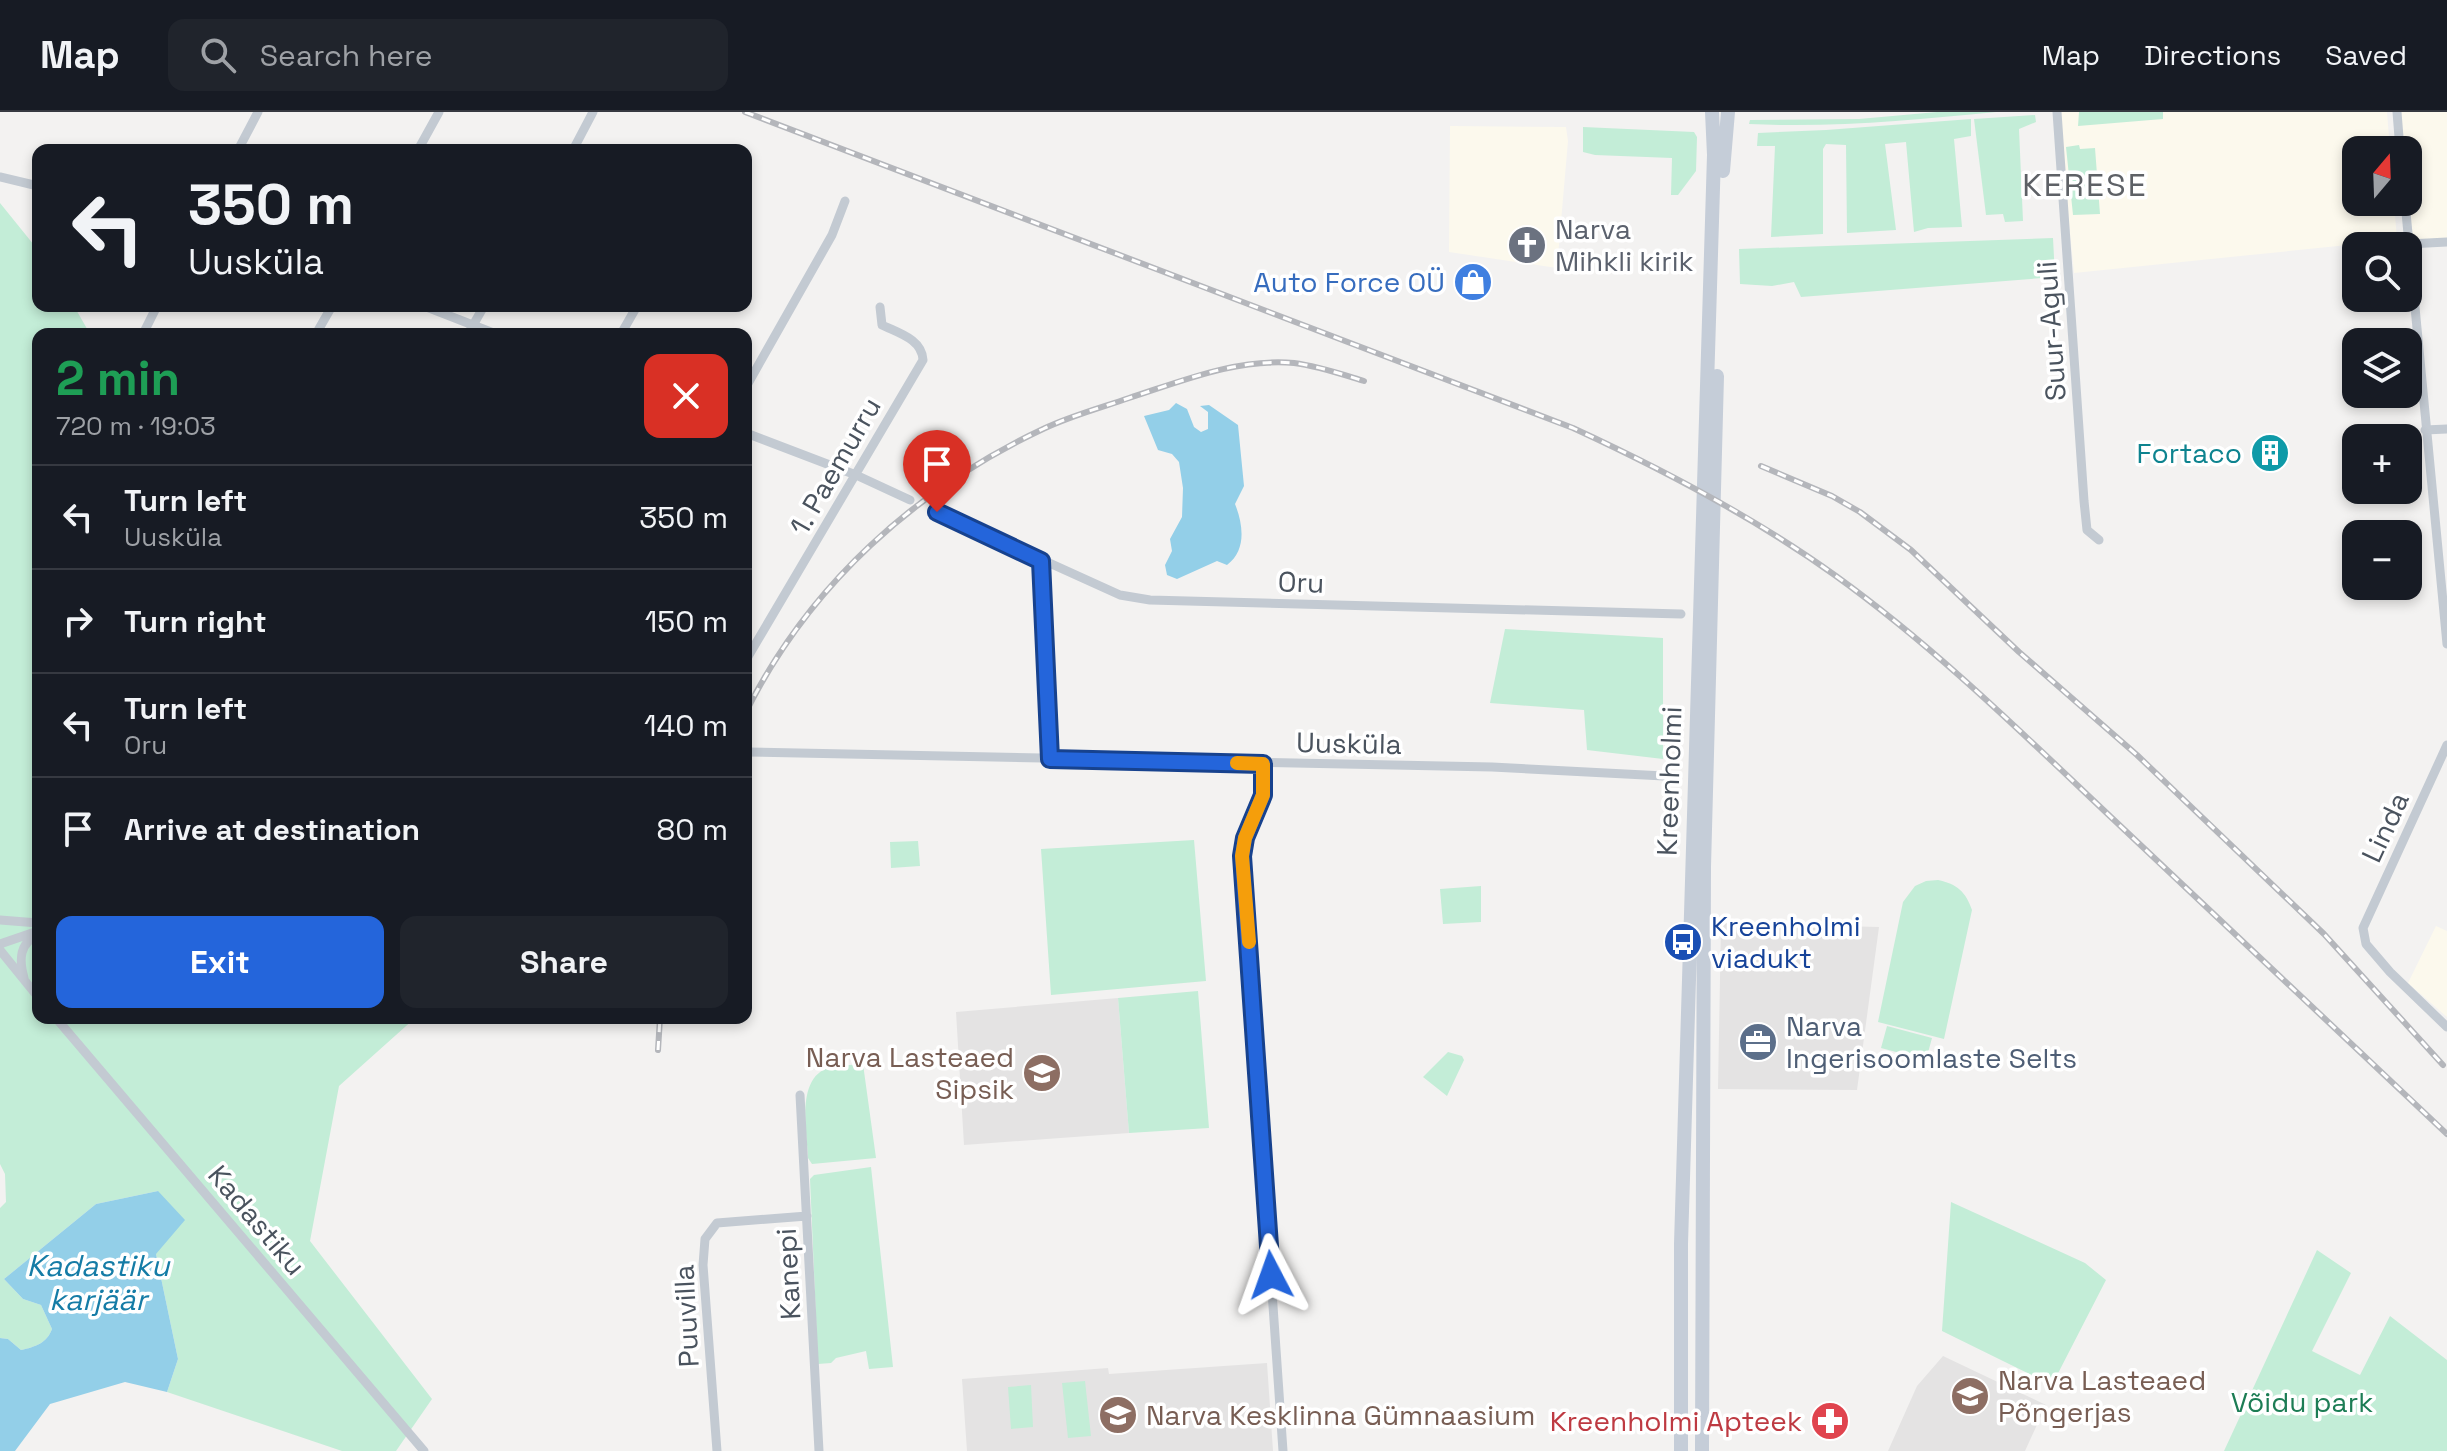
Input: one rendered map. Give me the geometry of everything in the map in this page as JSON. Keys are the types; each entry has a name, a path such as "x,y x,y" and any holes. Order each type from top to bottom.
{"main road":[{"name":"Kreenholmi","path":"1681,1451 1681,1244 1714,287 1712,112"},
{"name":"Kreenholmi","path":"1714,287 1728,112"},
{"name":"Kreenholmi","path":"1702,693 1702,1451"},
{"path":"1681,1244 1703,1244"}],"street":[{"path":"241,144 258,112"},
{"path":"421,144 439,112"},
{"path":"576,144 593,112"},
{"name":"Suur-Aguli","path":"2057,112 2085,516 2087,530 2099,540"},
{"path":"2397,112 2399,136"},
{"path":"0,177 32,185"},
{"path":"752,376 832,235 845,201"},
{"path":"2422,243 2447,242"},
{"name":"1. Paemurru","path":"752,650 923,360 923,350 915,342 882,325 880,307"},
{"path":"436,312 469,328"},
{"path":"2414,312 2443,572 2447,644"},
{"path":"2425,430 2447,429"},
{"path":"752,435 856,475 910,500"},
{"name":"Oru","path":"937,512 1120,595 1150,600 1681,614"},
{"path":"1041,561 1050,759"},
{"name":"Linda","path":"2447,745 2363,928 2366,944 2447,1027"},
{"name":"Uusküla","path":"752,752 1534,769 1664,776"},
{"path":"1263,764 1263,795 1245,838 1242,856 1283,1451"},
{"path":"0,920 32,924"},
{"path":"0,944 32,935"},
{"path":"24,981 20,964 23,950 32,937"},
{"path":"0,950 32,990"},
{"name":"Kadastiku","path":"61,1024 424,1451"},
{"name":"Kanepi","path":"800,1095 819,1451"},
{"name":"Puuvilla","path":"717,1451 703,1265 705,1239 717,1223 807,1216"}],"shaded area":[{"path":"2058,112 2387,112 2389,136 2342,136 2342,216 2395,216 2396,232 2342,232 2342,246 2074,273"},
{"path":"2397,112 2447,112 2447,242 2422,243 2422,232 2408,232 2408,216 2422,216 2422,136 2399,136"},
{"path":"1450,126 1566,127 1568,141 1557,268 1449,252"},
{"path":"1721,923 1879,927 1857,1090 1718,1089"},
{"path":"2436,926 2447,931 2447,1017 2408,983"},
{"name":"Narva Lasteaed Sipsik","path":"1118,998 1129,1133 964,1145 956,1012"},
{"name":"Narva Lasteaed Põngerjas","path":"1943,1356 2046,1405 2025,1451 1888,1451 1917,1386"},
{"name":"Narva Kesklinna Gümnaasium","path":"1267,1363 1273,1451 967,1451 962,1379 1108,1368 1109,1374"}],"green space":[{"path":"1937,112 1996,112 1842,124 1749,124 1750,120 1859,119"},
{"path":"2079,112 2163,112 2163,119 2078,126"},
{"path":"2035,115 2036,122 2019,129 2023,221 2005,222 2003,214 1986,215 1974,119"},
{"path":"1971,119 1971,136 1954,139 1962,227 1928,228 1914,232 1906,142 1885,144 1896,230 1847,233 1846,145 1826,144 1823,149 1823,234 1771,237 1775,146 1757,146 1758,133"},
{"path":"1583,127 1694,132 1697,137 1696,171 1678,195 1671,195 1672,158 1583,152"},
{"path":"2079,145 2080,149 2095,148 2100,214 2073,215 2066,147"},
{"path":"0,203 32,243 32,312 77,312 87,328 32,328 32,1024 408,1024 339,1086 310,1241 432,1399 396,1451 342,1451 167,1392 178,1359 156,1254 158,1191 96,1204 4,1279 23,1299 41,1305 52,1329 40,1344 21,1350 8,1339 0,1338 0,1208 6,1202 5,1174 0,1164"},
{"path":"2053,238 2055,277 1801,297 1794,282 1772,286 1740,284 1739,249"},
{"path":"1505,629 1663,638 1663,759 1587,750 1584,710 1490,703"},
{"path":"1194,840 1206,981 1051,995 1041,849"},
{"path":"918,841 920,866 891,868 890,842"},
{"path":"1938,880 1960,890 1972,910 1944,1039 1878,1022 1903,902 1915,886"},
{"path":"1481,886 1481,922 1443,924 1440,889"},
{"path":"1198,991 1209,1128 1129,1133 1118,998"},
{"path":"1887,1026 1932,1038 1926,1060 1881,1048"},
{"path":"1448,1052 1462,1056 1464,1060 1447,1096 1423,1077"},
{"path":"863,1064 876,1158 812,1164 808,1158 805,1120 812,1081 820,1072 831,1067"},
{"path":"871,1167 893,1367 869,1369 866,1351 836,1358 831,1363 818,1364 810,1179 814,1175"},
{"path":"1951,1202 2085,1263 2106,1280 2052,1385 1942,1331"},
{"name":"Võidu park","path":"2317,1250 2351,1273 2312,1351 2360,1375 2390,1316 2447,1360 2447,1451 2224,1451"},
{"path":"1085,1381 1091,1436 1068,1438 1062,1383"},
{"path":"1031,1385 1033,1427 1011,1429 1008,1387"}],"water":[{"path":"1176,403 1187,409 1194,427 1201,432 1208,429 1208,412 1200,406 1209,405 1238,425 1244,486 1235,504 1242,536 1233,559 1227,565 1217,561 1177,579 1167,575 1165,565 1172,551 1170,539 1182,517 1183,488 1179,462 1172,454 1158,450 1144,416 1169,410"},
{"name":"Kadastiku karjäär","path":"158,1191 185,1220 156,1254 178,1359 167,1392 125,1382 50,1404 15,1451 0,1451 0,1338 8,1339 21,1350 40,1344 52,1329 41,1305 23,1299 4,1279 96,1204"}],"railway":[{"path":"745,112 1573,428 1741,514 1836,576 1944,662 2447,1134"},
{"path":"752,701 801,623 834,582 870,545 910,511 996,453 1074,416 1231,367 1294,363 1364,381"},
{"path":"1761,466 1832,496 1860,512 1911,550 2019,652 2137,755 2324,934 2443,1065"},
{"path":"658,1050 660,1024"}],"slow traffic":[{"path":"1237,763 1263,764 1263,795 1245,838 1242,856 1249,942"}],"place":[{"name":"Narva Mihkli kirik","path":"1527,245"},
{"name":"Auto Force OÜ","path":"1473,282"},
{"name":"Fortaco","path":"2270,453"},
{"name":"Kreenholmi viadukt","path":"1683,942"},
{"name":"Narva Ingerisoomlaste Selts","path":"1758,1042"},
{"name":"Narva Lasteaed Sipsik","path":"1042,1073"},
{"name":"Narva Lasteaed Põngerjas","path":"1970,1396"},
{"name":"Narva Kesklinna Gümnaasium","path":"1118,1415"},
{"name":"Kreenholmi Apteek","path":"1830,1421"}],"district":[{"name":"KERESE","path":"2085,185"}],"route":[{"path":"937,512 1041,561 1050,759 1263,764 1263,795 1245,838 1242,856 1271,1275"}]}
